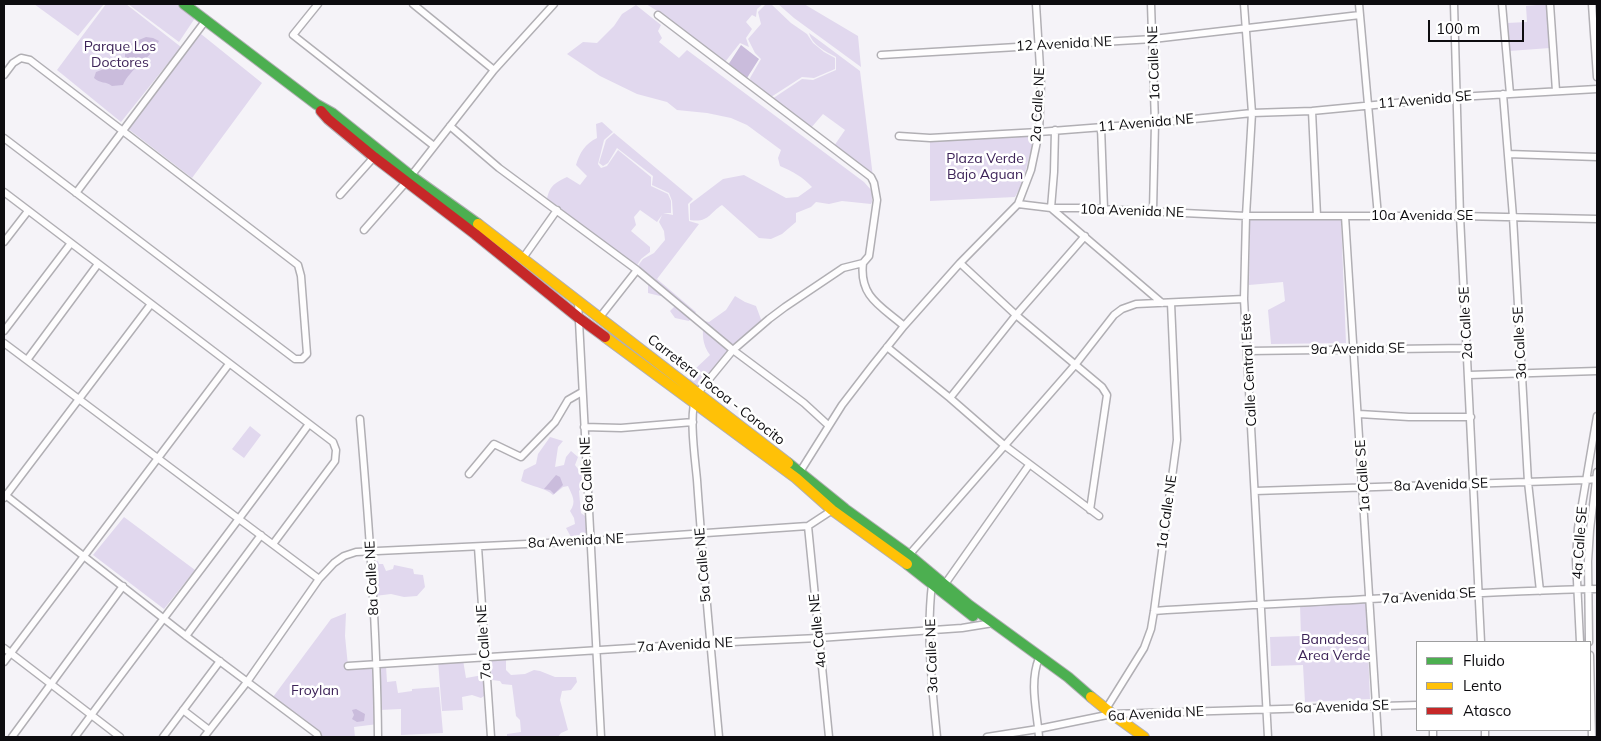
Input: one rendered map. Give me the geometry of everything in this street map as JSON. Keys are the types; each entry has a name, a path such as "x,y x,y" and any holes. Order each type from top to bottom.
{"main road":[{"name":"Carretera Tocoa - Corocito","path":"188,5 316,104 332,113 409,179 579,318 695,397 798,475 932,585 989,624 1038,661 1068,677 1108,713"},
{"name":"Carretera Tocoa - Corocito","path":"316,104 328,118 374,157 474,220 578,302 600,317 695,397"},
{"name":"Carretera Tocoa - Corocito","path":"836,507 909,555 934,574 989,624"},
{"path":"1108,713 1134,737"},
{"path":"1108,713 1144,737"}],"street":[{"path":"318,4 294,35 434,146"},
{"path":"413,4 494,70"},
{"path":"364,230 409,179 494,70 554,4"},
{"name":"2a Calle NE","path":"1018,204 1031,170 1039,132 1041,84 1036,4"},
{"name":"1a Calle NE","path":"1151,4 1155,123 1153,211"},
{"name":"Calle Central Este","path":"1244,4 1252,113 1246,216 1244,299 1268,737"},
{"path":"1359,4 1378,216"},
{"name":"2a Calle SE","path":"1454,4 1460,216 1481,641"},
{"name":"3a Calle SE","path":"1502,4 1508,154 1528,482 1540,591"},
{"path":"1550,4 1556,91"},
{"path":"1592,4 1596,38 1597,76"},
{"path":"658,16 871,177 876,192 876,207 869,256 863,263 863,284 871,298 904,326"},
{"name":"12 Avenida NE","path":"881,55 1153,38 1360,16"},
{"path":"76,193 206,20"},
{"path":"4,75 13,63 21,58 30,60 298,265 301,276 307,354 302,359 295,359 4,138"},
{"name":"11 Avenida SE","path":"1252,113 1312,111 1458,97 1597,88"},
{"path":"1312,111 1317,216"},
{"name":"11 Avenida NE","path":"899,136 930,138 1039,132 1252,113"},
{"path":"450,126 499,168 637,270 733,350 804,403 828,426"},
{"path":"1101,127 1104,209"},
{"path":"1054,130 1054,172 1051,208 1163,303"},
{"path":"1508,154 1597,157"},
{"path":"340,195 374,157"},
{"path":"4,192 333,442 336,450 335,461 273,544"},
{"path":"798,475 828,426 858,383 904,326 960,263 1018,204"},
{"name":"10a Avenida NE","path":"1018,204 1051,208 1246,216"},
{"path":"523,258 557,210"},
{"path":"4,242 28,211"},
{"name":"10a Avenida SE","path":"1246,216 1460,216 1597,219"},
{"name":"1a Calle SE","path":"1345,216 1378,737"},
{"path":"950,398 1016,315 1085,236"},
{"path":"4,331 71,244"},
{"path":"695,397 733,350 785,307 843,268 863,263"},
{"path":"960,263 1016,315 1102,387 1108,395 1090,510"},
{"path":"27,360 98,264"},
{"path":"600,317 637,270"},
{"path":"909,555 1075,365 1114,315 1122,309 1136,304 1244,299"},
{"name":"6a Calle NE","path":"578,302 602,737"},
{"name":"1a Calle NE","path":"1108,713 1144,648 1154,611 1177,440 1171,303"},
{"path":"151,304 4,496 317,734 318,737"},
{"path":"4,343 319,579 247,682 204,737"},
{"path":"887,347 1029,465 1100,516"},
{"name":"9a Avenida SE","path":"1248,351 1467,348"},
{"path":"4,662 229,364"},
{"path":"1468,375 1597,371"},
{"path":"469,474 494,444 521,457 554,422 568,400 582,392"},
{"name":"5a Calle NE","path":"695,397 693,422 700,533 718,737"},
{"path":"1358,414 1409,417 1471,417"},
{"name":"4a Calle SE","path":"1580,641 1576,560 1578,528 1597,416"},
{"name":"8a Calle NE","path":"360,419 371,551 377,664 378,737"},
{"path":"584,427 621,428 693,422"},
{"path":"75,737 310,424"},
{"path":"945,584 1029,465"},
{"name":"8a Avenida SE","path":"1255,491 1586,480 1597,475"},
{"name":"4a Calle SE","path":"1589,641 1590,530 1596,496 1597,475"},
{"path":"808,526 836,507"},
{"name":"8a Avenida NE","path":"319,579 334,563 344,556 356,552 590,541 808,526"},
{"name":"4a Calle NE","path":"808,526 829,737"},
{"path":"186,636 261,535"},
{"name":"7a Calle NE","path":"478,547 491,737"},
{"name":"3a Calle NE","path":"934,574 929,630 931,683 937,737"},
{"path":"12,737 123,586"},
{"name":"7a Avenida SE","path":"1261,604 1480,592 1597,589"},
{"path":"1154,611 1261,604"},
{"name":"7a Avenida NE","path":"348,666 819,638 962,628 989,624"},
{"path":"4,648 120,737"},
{"path":"163,737 220,661"},
{"path":"1038,661 1033,680 1039,737"},
{"path":"1591,670 1593,700 1591,714"},
{"name":"6a Avenida SE","path":"1266,710 1416,705"},
{"path":"183,710 209,730"},
{"name":"6a Avenida NE","path":"987,737 1038,729 1108,713 1266,710"}],"green space":[{"path":"34,4 104,4 78,36"},
{"name":"Parque Los Doctores","path":"106,4 126,4 181,47 121,122 57,70"},
{"path":"128,4 188,4 199,12 179,42"},
{"path":"646,4 763,4 757,9 756,17 752,15 746,22 752,29 746,38 749,47 740,43 725,62"},
{"path":"766,4 771,4 791,23 807,34 813,43 835,58 835,69 814,78 802,77 771,97 751,83 750,78 761,59 755,53 748,39 761,24 758,12"},
{"path":"778,4 804,4 858,36 861,67 794,18"},
{"path":"1547,4 1550,48 1509,51 1507,23 1527,22 1526,6"},
{"path":"636,5 661,25 658,31 662,38 659,42 679,58 687,50 864,182 872,191 871,204 842,201 829,204 816,202 811,207 796,213 796,222 782,234 771,239 759,238 722,205 705,219 690,220 690,204 723,179 744,175 786,198 798,197 812,187 805,180 780,166 778,158 781,150 747,125 731,118 677,110 667,102 637,94 600,76 567,54 583,42 597,43 614,26 622,14"},
{"path":"809,33 860,71 873,177 834,146 845,130 823,114 810,129 772,99 802,79 813,80 836,70 836,57 816,44"},
{"path":"201,34 262,83 192,178 127,128"},
{"path":"602,122 613,132 604,140 598,164 601,168 607,166 618,150 651,177 651,186 668,194 671,201 671,213 663,213 673,215 672,201 669,193 652,185 653,176 617,148 608,163 603,166 599,163 606,140 614,133 693,199 688,204 689,221 699,224 657,279 696,312 689,321 675,318 670,311 677,304 665,294 660,296 648,293 648,283 641,278 637,267 643,259 654,253 665,240 664,231 659,222 662,215 657,222 640,210 634,217 636,225 631,231 650,247 650,252 641,259 636,267 547,199 551,187 559,181 567,177 580,185 587,176 576,165 584,149 597,138 596,124"},
{"name":"Plaza Verde Bajo Aguan","path":"1036,131 1022,184 1015,197 930,201 930,140"},
{"path":"1250,219 1341,220 1346,343 1271,344 1268,310 1285,301 1283,282 1249,285"},
{"path":"735,296 756,306 762,322 731,349 696,390 688,382 695,369 710,355 703,339 704,321 709,322 726,310"},
{"path":"250,426 261,435 244,458 232,449"},
{"path":"550,437 563,441 558,447 555,467 564,465 566,457 571,451 578,457 575,465 581,473 584,484 579,491 581,513 585,516 587,534 571,537 566,528 575,524 570,511 573,499 568,486 563,487 553,495 546,490 521,481 524,470 536,464 538,454"},
{"path":"124,517 195,570 164,609 93,555"},
{"path":"378,561 379,564 383,564 386,571 393,569 394,565 413,569 414,574 423,575 425,587 417,596 404,597 391,594 375,596 372,562"},
{"name":"Banadesa Area Verde","path":"1366,603 1370,699 1305,702 1303,665 1271,666 1270,637 1301,636 1300,605"},
{"name":"Froylan","path":"346,613 345,636 348,666 377,664 378,724 354,727 355,737 321,737 318,732 273,697 331,619"},
{"path":"506,659 506,670 511,675 525,674 534,670 555,677 576,677 577,682 571,690 562,691 560,700 568,730 561,733 558,737 507,737 507,734 521,732 520,720 516,716 512,685 492,680 490,660"},
{"path":"463,660 466,678 483,675 484,696 481,698 472,695 462,697 463,710 442,711 438,661"},
{"path":"379,666 386,666 387,682 396,681 398,693 412,691 412,689 439,687 443,733 401,735 401,709 379,710"}],"shaded area":[{"path":"146,37 159,41 151,54 130,74 123,85 112,86 94,78 96,72 104,69 105,65 121,61 125,57 125,49 134,42"},
{"path":"741,45 759,59 747,78 728,65"},
{"path":"556,475 560,477 563,485 554,494 550,490 544,489"},
{"path":"356,709 365,714 364,721 357,722 352,719 354,715 352,710"}],"traffic: fast":[{"path":"184,4 316,104 332,113 411,176 478,224"},
{"path":"788,463 845,509 909,555 969,605 1068,677 1091,697"},
{"path":"907,564 973,616"}],"traffic: slow":[{"path":"478,224 788,463"},
{"path":"605,337 796,478 832,510 907,564"},
{"path":"1091,697 1144,737"}],"traffic: jam":[{"path":"321,111 374,157 605,337"}]}
